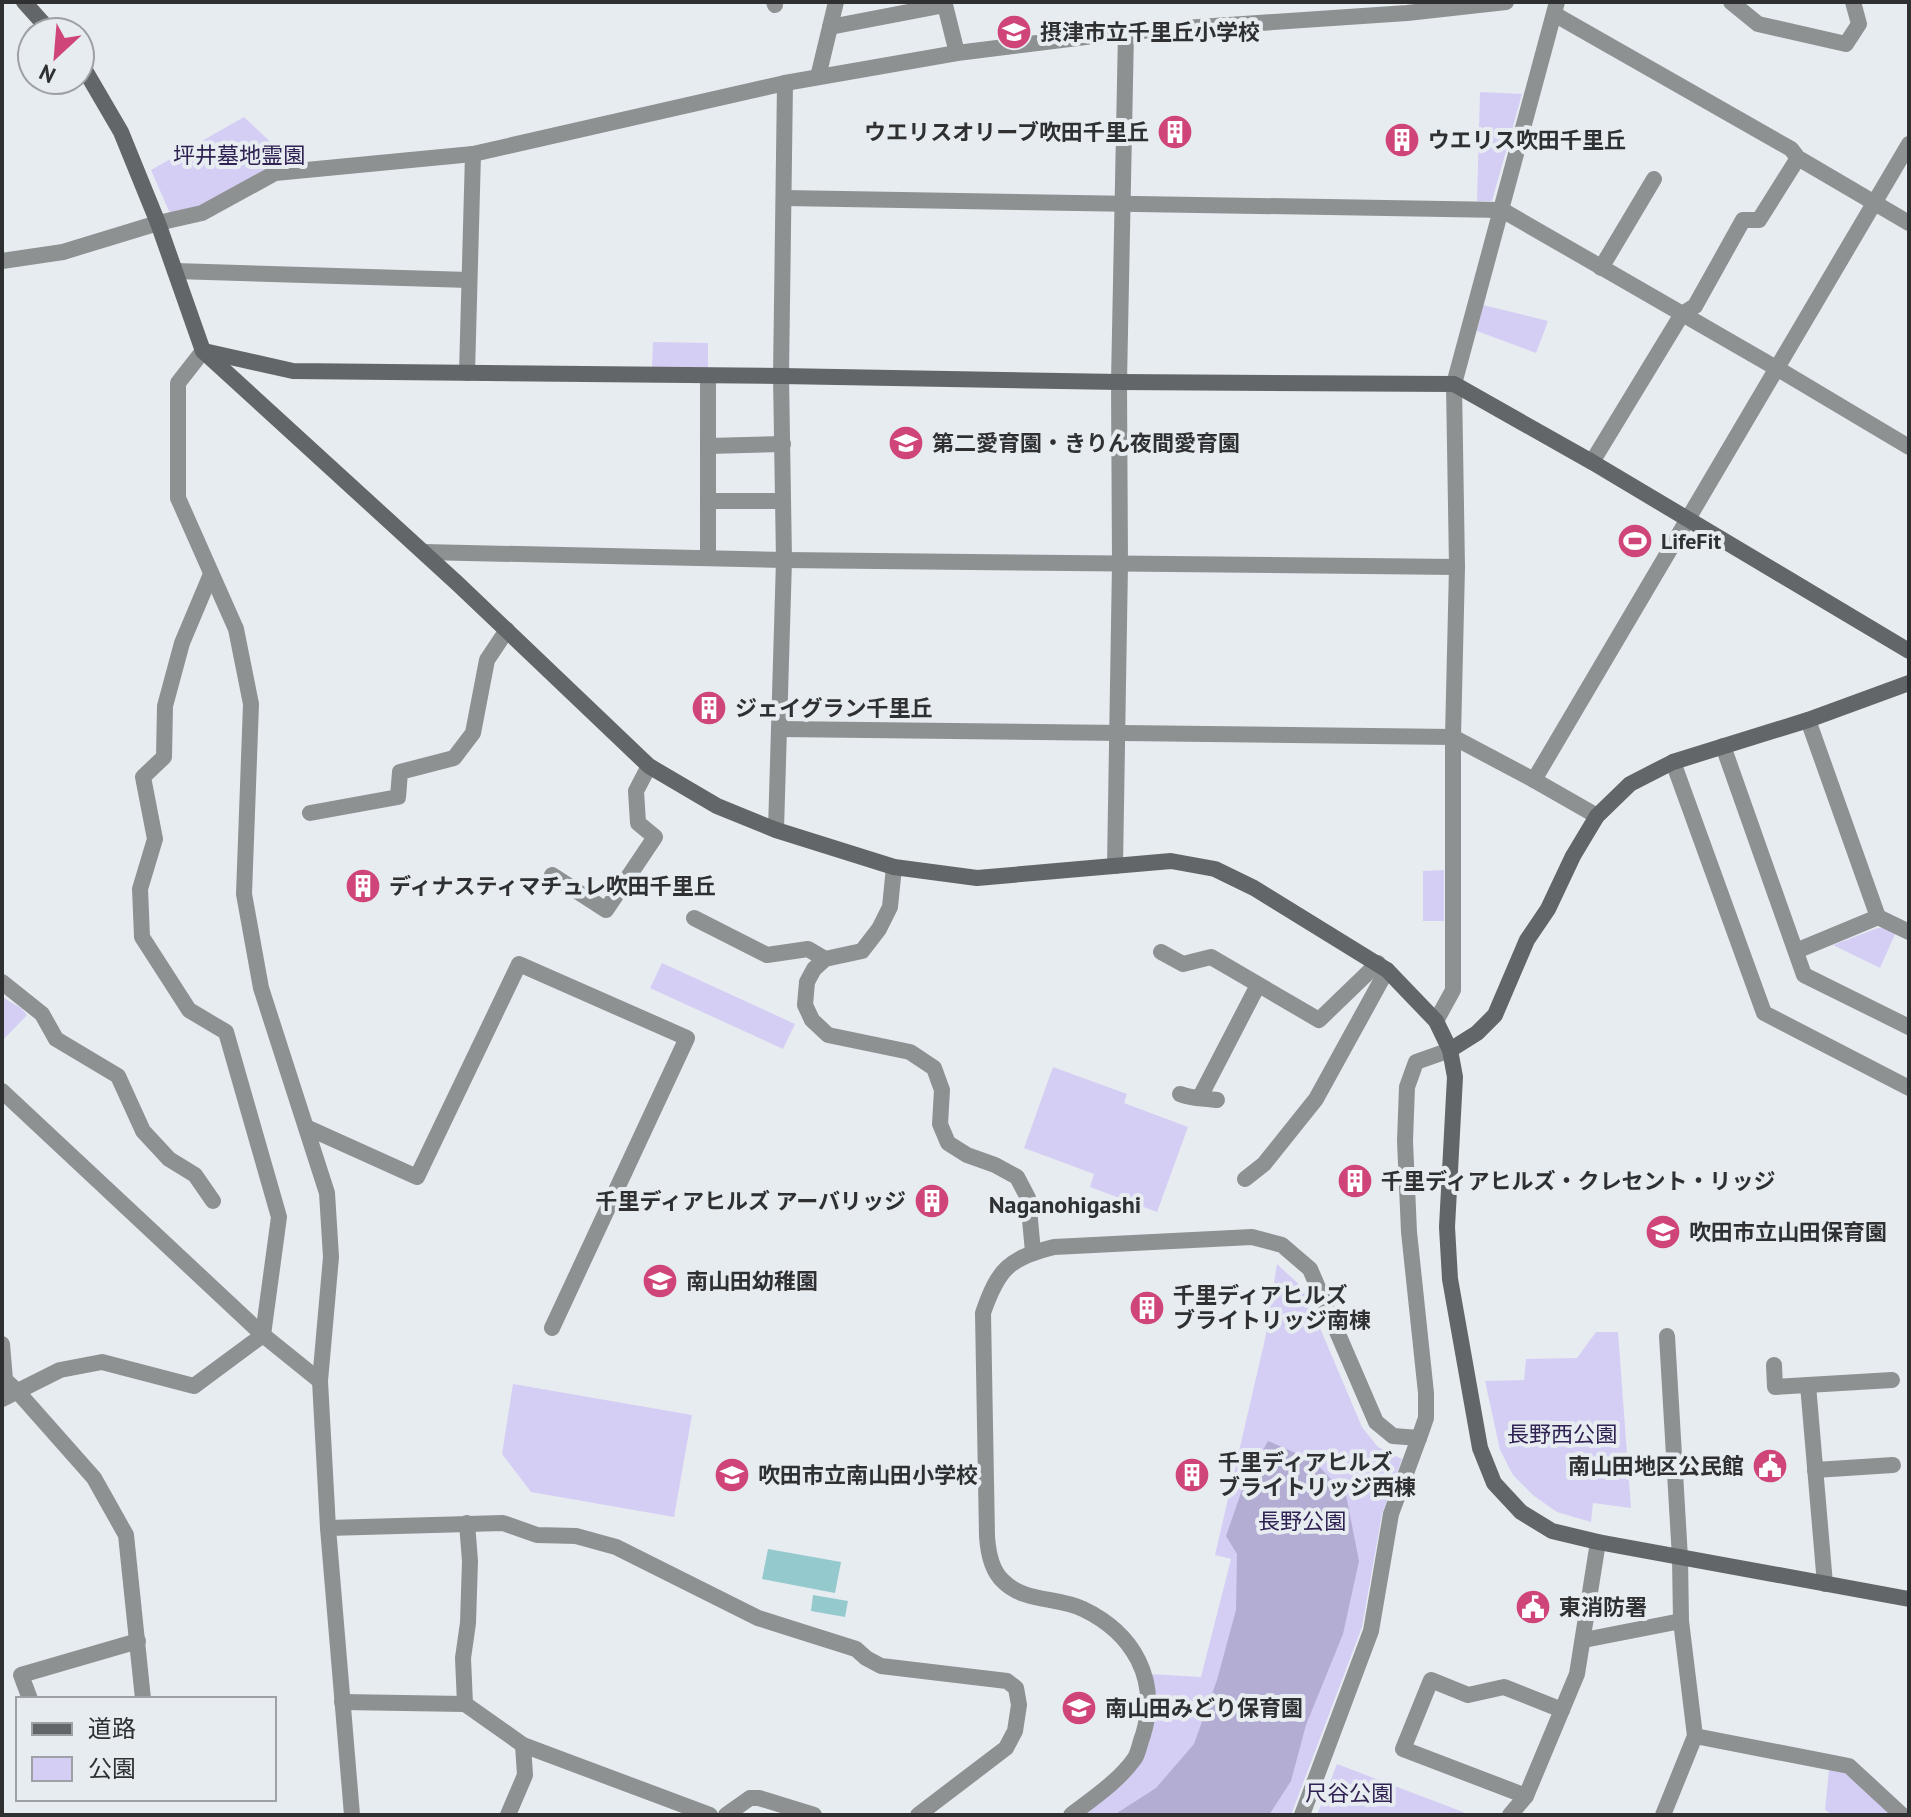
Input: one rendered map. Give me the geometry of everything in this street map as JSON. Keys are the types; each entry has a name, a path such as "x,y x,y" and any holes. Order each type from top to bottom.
{"street":[{"path":"818,77 836,2"},
{"path":"879,19 884,2"},
{"path":"2,261 63,252 202,213 275,173 473,154 785,83 957,53 1126,32 1506,2"},
{"path":"1731,2 1758,24 1846,44 1859,24 1853,2"},
{"path":"830,27 945,4 957,53"},
{"path":"1436,1021 1453,990 1457,567 1454,384 1555,8 1909,223"},
{"path":"1115,866 1126,32"},
{"path":"776,830 784,560 781,376 785,83"},
{"path":"96,89 121,132 158,223 203,351 424,552 649,766 717,806 776,830 894,867 977,878 1171,861 1215,869 1254,888 1383,966 1436,1021 1450,1050 1455,1077 1447,1227 1450,1279 1480,1448 1494,1483 1521,1512 1552,1531 1598,1542 1909,1599"},
{"path":"1534,780 1909,144"},
{"path":"467,373 473,154"},
{"path":"1592,462 1682,314 1695,306 1743,220 1759,220 1798,158"},
{"path":"1601,268 1654,179"},
{"path":"784,198 1502,210 1909,447"},
{"path":"175,271 469,280"},
{"path":"203,351 293,371 1454,384 1592,462 1909,651"},
{"path":"203,351 178,383 178,498 236,629 251,704 244,894 261,988 327,1193 331,1257 320,1381 328,1528 352,1815"},
{"path":"708,376 708,558"},
{"path":"708,446 783,444"},
{"path":"708,501 783,501"},
{"path":"424,552 784,560 1457,567"},
{"path":"9,1395 60,1370 102,1362 194,1386 263,1335 279,1217 226,1032 189,1010 142,937 140,889 155,839 143,777 164,757 165,706 182,643 211,574"},
{"path":"310,813 398,797 400,772 454,758 473,733 487,660 507,630"},
{"path":"1302,1815 1371,1631 1391,1514 1426,1418 1409,1232 1405,1141 1407,1087 1416,1062 1450,1050 1477,1033 1495,1015 1527,940 1548,909 1573,856 1597,816 1630,784 1673,762 1808,720 1909,683"},
{"path":"1808,720 1878,917 1909,932"},
{"path":"779,729 1453,737 1597,816"},
{"path":"1723,746 1804,975 1909,1027"},
{"path":"1673,762 1764,1013 1909,1088"},
{"path":"552,875 606,910 655,837 638,823 636,791 649,766"},
{"path":"894,867 890,907 879,929 862,951 825,959 814,969 807,982 805,1005 812,1020 828,1035 910,1052 934,1068 942,1090 940,1124 948,1143 1017,1177 1028,1198 1033,1252"},
{"path":"1796,951 1878,917"},
{"path":"694,918 767,955 808,949 825,959"},
{"path":"1161,952 1183,964 1211,957 1319,1020 1383,966"},
{"path":"306,1127 417,1177 519,964 687,1038 552,1328"},
{"path":"1245,1179 1264,1164 1316,1099 1383,966"},
{"path":"2,982 42,1014 56,1039 118,1076 143,1131 169,1159 195,1175 213,1201"},
{"path":"1200,1097 1258,985"},
{"path":"2,1091 263,1335 320,1381"},
{"path":"1180,1094 1189,1098 1217,1100"},
{"path":"1071,1815 1106,1789 1136,1756 1148,1717 1146,1685 1140,1662 1127,1641 1106,1621 1079,1607 1021,1595 1001,1580 989,1557 983,1313 992,1286 1009,1264 1033,1252 1054,1247 1252,1237 1282,1245 1310,1269 1376,1422 1393,1436 1419,1438"},
{"path":"1663,1815 1695,1736 1681,1621 1667,1336"},
{"path":"2,1344 9,1395 94,1478 126,1535 143,1697"},
{"path":"1774,1365 1775,1387 1892,1380"},
{"path":"1808,1385 1825,1584"},
{"path":"1815,1470 1893,1465"},
{"path":"465,1704 463,1658 468,1623 470,1561 467,1523"},
{"path":"328,1528 503,1523 537,1535 576,1536 616,1547 758,1618 856,1649 881,1666 1007,1681 1016,1688 1019,1705 1015,1731 1006,1748 918,1815"},
{"path":"1510,1815 1526,1796 1577,1674 1598,1542"},
{"path":"1584,1640 1681,1621"},
{"path":"29,1697 21,1675 138,1641"},
{"path":"1526,1796 1403,1749 1431,1680 1468,1695 1504,1687 1562,1710"},
{"path":"342,1702 465,1704 523,1745 710,1815"},
{"path":"1695,1736 1849,1766 1902,1815"},
{"path":"508,1815 525,1775 523,1745"},
{"path":"726,1815 750,1798 759,1798 814,1815"}],"green space":[{"path":"1480,92 1522,94 1492,201 1477,201"},
{"name":"坪井墓地霊園","path":"244,117 295,165 201,209 176,215 169,211 151,170"},
{"path":"1483,305 1548,321 1536,353 1477,331"},
{"path":"653,342 708,343 708,370 652,368"},
{"path":"1444,870 1444,921 1423,921 1423,871"},
{"path":"1878,928 1896,932 1880,968 1833,945"},
{"path":"662,963 795,1024 783,1049 650,988"},
{"path":"2,997 27,1015 2,1041"},
{"path":"1053,1067 1127,1094 1124,1103 1188,1127 1157,1212 1090,1187 1094,1174 1024,1148"},
{"name":"長野公園","path":"1277,1264 1303,1288 1362,1427 1378,1447 1402,1459 1382,1514 1362,1627 1291,1815 1084,1815 1142,1759 1150,1674 1201,1677 1231,1559 1215,1555 1265,1339"},
{"name":"長野西公園","path":"1596,1332 1618,1332 1631,1508 1593,1503 1591,1522 1557,1512 1534,1496 1513,1475 1500,1450 1485,1381 1524,1380 1526,1359 1577,1358"},
{"path":"513,1384 692,1415 674,1517 531,1492 502,1454"},
{"path":"1268,1441 1314,1461 1346,1495 1359,1561 1343,1634 1306,1725 1291,1781 1269,1815 1114,1815 1156,1788 1194,1744 1217,1680 1236,1610 1237,1554 1226,1536 1243,1487"},
{"name":"尺谷公園","path":"1337,1764 1471,1815 1317,1815"},
{"path":"1829,1769 1841,1769 1894,1815 1833,1815 1825,1810"}],"water":[{"path":"768,1549 841,1562 835,1593 762,1579"},
{"path":"813,1595 848,1601 845,1617 811,1611"}],"place":[{"name":"摂津市立千里丘小学校","path":"1014,32"},
{"name":"ウエリスオリーブ吹田千里丘","path":"1175,132"},
{"name":"ウエリス吹田千里丘","path":"1402,140"},
{"name":"第二愛育園・きりん夜間愛育園","path":"906,443"},
{"name":"LifeFit","path":"1635,541"},
{"name":"ジェイグラン千里丘","path":"709,708"},
{"name":"ディナスティマチュレ吹田千里丘","path":"363,886"},
{"name":"千里ディアヒルズ・クレセント・リッジ","path":"1355,1181"},
{"name":"千里ディアヒルズ アーバリッジ","path":"932,1201"},
{"name":"吹田市立山田保育園","path":"1663,1232"},
{"name":"南山田幼稚園","path":"660,1281"},
{"name":"千里ディアヒルズ ブライトリッジ南棟","path":"1147,1308"},
{"name":"南山田地区公民館","path":"1770,1466"},
{"name":"吹田市立南山田小学校","path":"732,1475"},
{"name":"千里ディアヒルズ ブライトリッジ西棟","path":"1192,1475"},
{"name":"東消防署","path":"1533,1607"},
{"name":"南山田みどり保育園","path":"1079,1708"}],"district":[{"name":"Naganohigashi","path":"1065,1205"}]}
